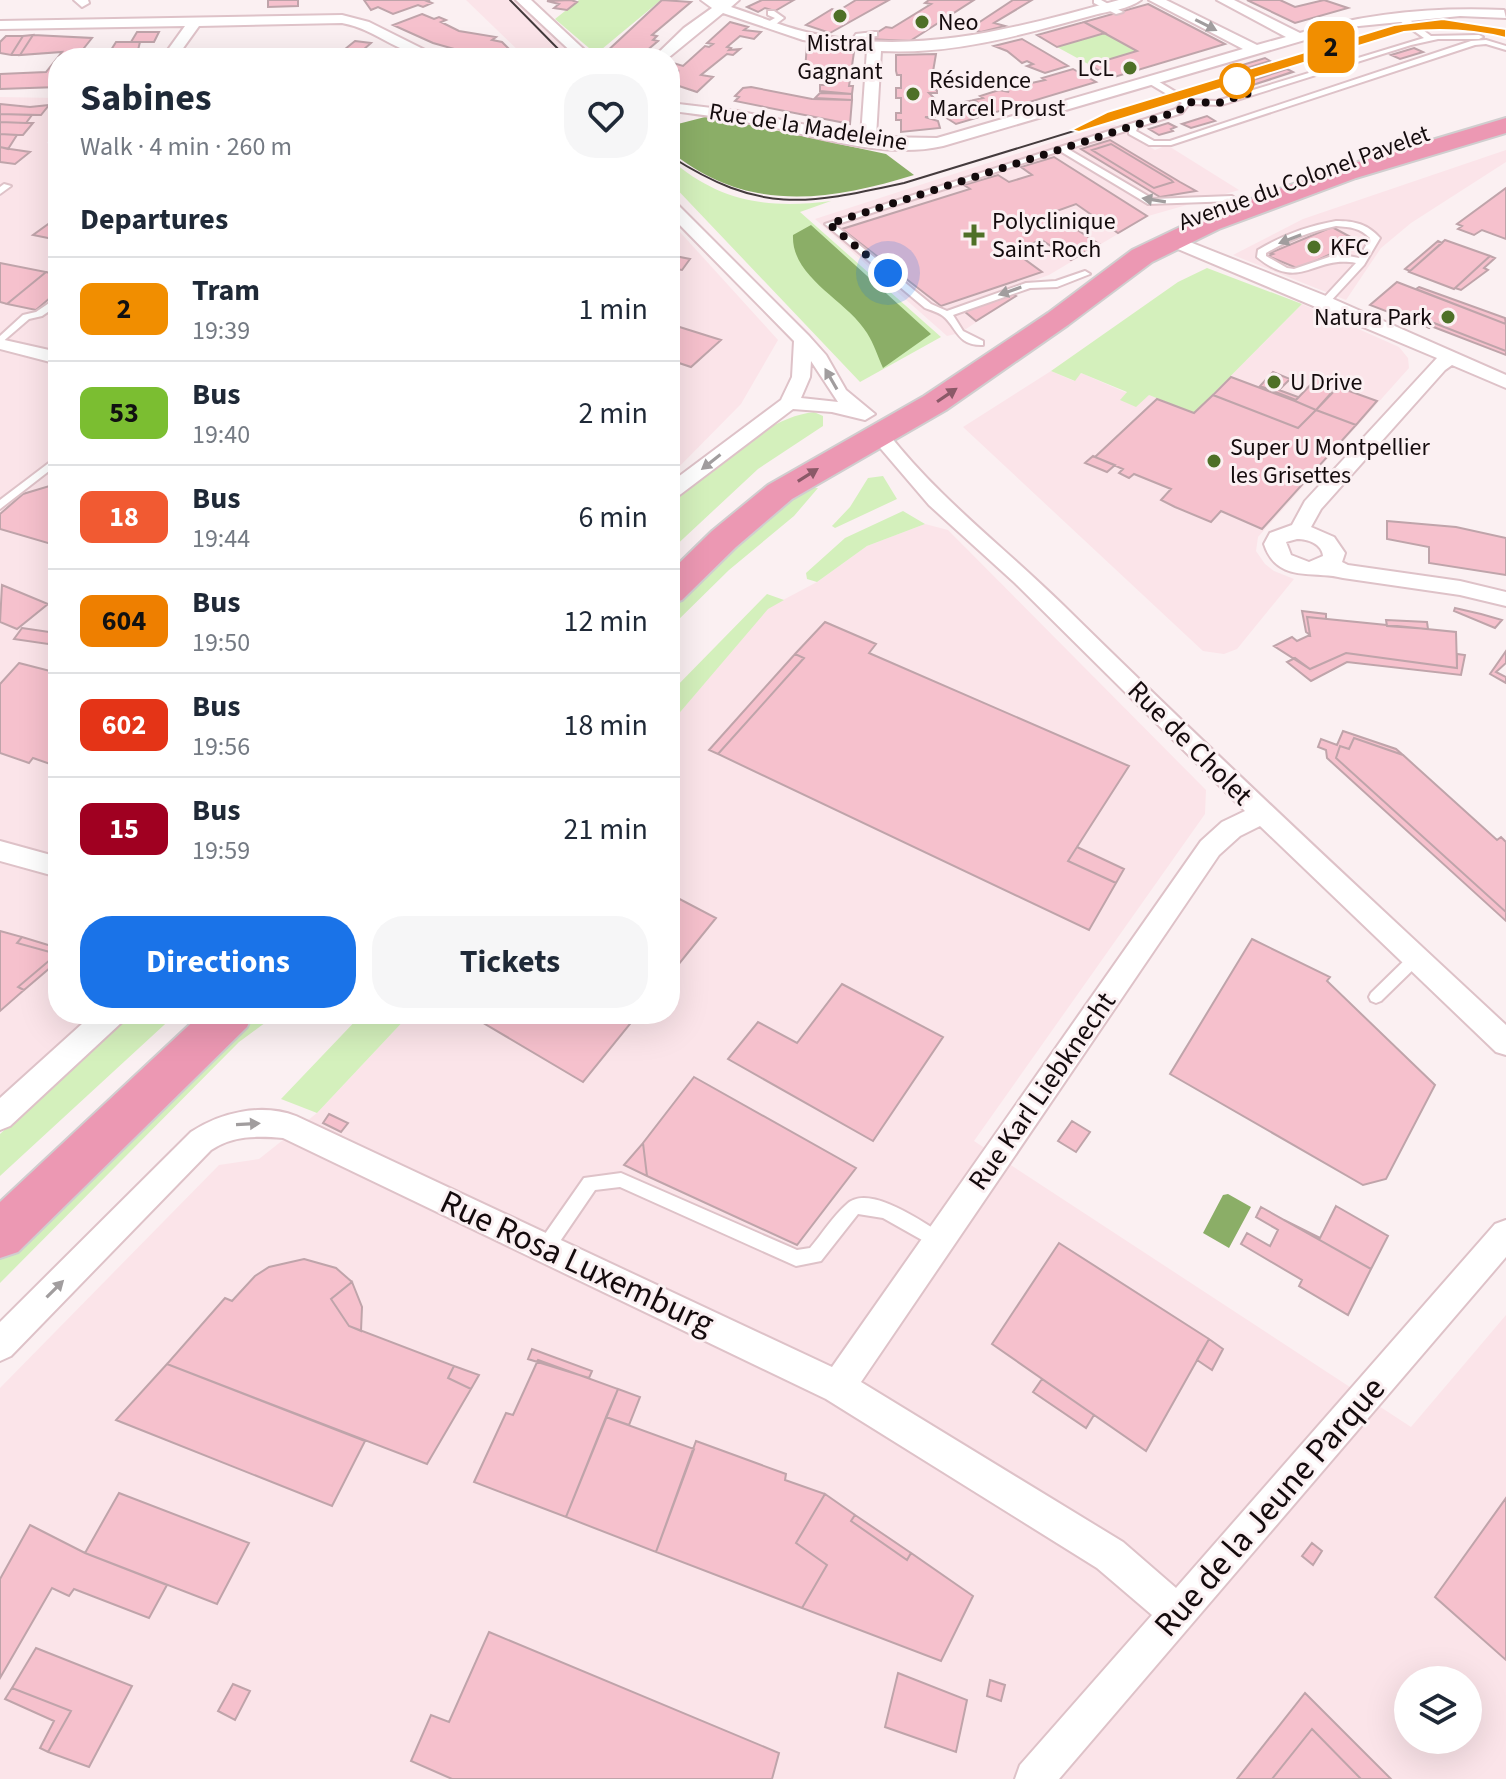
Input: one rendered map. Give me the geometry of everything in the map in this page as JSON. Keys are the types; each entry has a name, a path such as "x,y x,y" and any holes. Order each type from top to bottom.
{"main road":[{"name":"Avenue du Colonel Pavelet","path":"680,576 780,492 835,459 921,383 1085,274 1162,229 1232,199 1506,107"},
{"name":"Avenue du Colonel Pavelet","path":"872,425 935,403 1058,319 1106,280 1172,240 1347,173 1506,125"},
{"path":"0,1198 183,1024"},
{"path":"0,1235 221,1024"}],"street":[{"path":"523,0 575,48"},
{"path":"671,48 720,3 770,24 817,38 853,45 874,41 915,52 1014,37 1134,0"},
{"path":"1156,0 1255,50"},
{"path":"1224,0 1298,37"},
{"path":"51,24 81,2 122,22"},
{"name":"Rue de la Madeleine","path":"680,108 712,111 868,141 913,145 952,141 1359,21 1460,12 1505,13"},
{"path":"0,25 359,16 397,44 408,48"},
{"path":"176,48 196,20"},
{"path":"868,141 874,41"},
{"name":"Rue de Cholet","path":"680,216 803,340 822,363 839,393 872,425 902,467 1009,563 1262,814 1506,1043"},
{"path":"1172,240 1325,302 1506,382"},
{"path":"680,485 789,403 801,377 803,340"},
{"path":"0,342 48,352"},
{"path":"1299,531 1312,506 1438,366 1452,357"},
{"path":"789,403 832,406 872,425"},
{"path":"1329,564 1334,553 1326,541 1299,531 1277,538 1275,550 1282,559 1309,569 1329,564 1343,571 1460,588 1506,599"},
{"name":"Rue Karl Liebknecht","path":"838,1387 1210,848 1231,829 1262,814"},
{"path":"0,851 48,864"},
{"path":"0,1117 101,1024"},
{"name":"Rue Rosa Luxemburg","path":"0,1345 201,1141 217,1129 232,1124 286,1125 838,1387 1110,1555 1177,1613"},
{"name":"Rue de la Jeune Parque","path":"1049,1773 1177,1613 1506,1234"}],"lane":[{"path":"1400,17 1446,52"},
{"path":"1153,82 1187,102 1210,104 1430,38 1482,37 1506,46"},
{"path":"1383,72 1383,69 1486,42 1506,46"},
{"path":"1135,125 1132,132 1140,139 1152,143 1164,142 1165,138 1198,132 1383,72 1398,70 1411,63"},
{"path":"980,343 960,333 947,314 928,306 829,224 1179,111 1187,102"},
{"path":"1061,148 1151,202 1232,199"},
{"path":"1325,302 1360,261 1375,238 1364,227 1347,222 1329,223 1265,249 1260,254 1284,270 1295,272 1338,257 1360,261"},
{"path":"947,314 1029,285 1057,284 1085,274"},
{"path":"0,342 26,317 39,314 48,307"},
{"path":"0,506 48,467"},
{"path":"1376,997 1416,958"},
{"path":"546,1247 590,1183 621,1180 796,1258 815,1255 854,1207 862,1205 877,1207 938,1241"}],"shaded area":[{"path":"466,0 515,0 565,48 516,48"},
{"path":"579,0 661,0 603,48 589,48 555,19"},
{"path":"1105,33 1137,51 1090,65 1057,47"},
{"path":"0,97 48,98 48,1024 89,1024 0,1109"},
{"path":"709,116 886,154 914,175 818,196 757,193 728,185 680,158 680,123"},
{"name":"Polyclinique Saint-Roch","path":"1115,125 1155,150 1167,145 1239,190 1148,216 1049,275 1007,290 1014,297 960,333 947,336 815,219 1096,128"},
{"path":"1506,150 1506,162 1411,223 1381,248 1346,300 1233,255 1303,219"},
{"path":"680,167 707,185 745,199 786,204 831,201 800,212 941,337 860,382 680,193"},
{"path":"811,225 931,334 883,368 858,321 801,264 793,235"},
{"path":"680,232 778,340 741,404 680,466"},
{"path":"1207,268 1302,304 1194,413 1149,395 1136,407 1120,400 1127,392 1081,373 1075,381 1051,371 1178,282"},
{"path":"1302,304 1399,347 1408,358 1409,368 1258,537 1256,551 1265,564 1294,579 1237,649 1224,654 1203,651 963,427 1051,371 1074,381 1081,373 1127,393 1121,399 1149,395 1194,413"},
{"path":"814,412 823,416 823,426 758,469 680,542 680,497 738,449 776,424"},
{"path":"883,476 897,499 835,528 832,526 850,507 868,478"},
{"path":"808,488 818,488 794,516 729,570 680,618 680,597 743,535"},
{"path":"903,511 925,524 867,546 817,582 807,579 806,573 845,538"},
{"path":"925,524 948,530 1206,790 1205,814 974,1141 1411,1427 1506,1315 1506,1779 0,1779 0,1388 219,1165 259,1159 317,1113 401,1024 680,1024 680,712 768,608 817,582 867,546"},
{"path":"767,594 784,600 768,609 680,712 680,683"},
{"path":"118,1024 165,1024 0,1176 0,1134"},
{"path":"238,1024 263,1024 239,1042 0,1283 0,1251"},
{"path":"352,1024 401,1024 317,1113 281,1099"},
{"path":"1228,1194 1251,1207 1229,1248 1203,1233 1223,1195"}],"building":[{"path":"268,0 298,0 298,6 268,7"},
{"path":"364,0 430,0 427,1 432,3 393,14 378,7 371,10"},
{"path":"662,0 691,2 652,35 657,36 653,40 658,41 650,48 611,48"},
{"path":"762,0 794,0 775,11 765,8 758,12 747,7"},
{"name":"Mistral Gagnant","path":"856,0 889,0 830,33 806,25 832,9 838,11"},
{"name":"Neo","path":"929,0 974,0 910,41 867,39 931,4 925,3"},
{"path":"1013,0 1032,0 994,23 1005,26 981,32 969,29"},
{"path":"1247,0 1280,0 1295,7 1324,0 1348,8 1295,23"},
{"path":"547,1 577,2 567,10 554,8 559,4"},
{"path":"1148,4 1225,44 1111,78 1090,65 1137,51 1084,22"},
{"path":"422,14 434,19 439,17 446,20 441,22 459,31 496,37 492,40 502,42 508,48 451,48 393,25"},
{"path":"730,22 748,27 744,30 761,32 754,39 740,36 727,47 731,48 729,50 740,49 733,55 727,54 701,75 713,77 697,92 680,86 680,65 683,66 705,46 713,44 707,43"},
{"path":"1084,22 1105,33 1057,47 1037,35"},
{"path":"137,32 159,32 154,42 131,42"},
{"path":"1332,33 1344,39 1323,44 1311,38"},
{"path":"33,35 92,38 84,48 48,48 48,53 20,55"},
{"path":"33,35 20,55 11,55 23,36"},
{"path":"6,36 23,36 11,55 0,53 0,42"},
{"path":"1022,39 1068,66 1045,73 994,46"},
{"path":"355,41 371,43 365,48 346,48"},
{"path":"116,42 140,42 138,48 112,48"},
{"path":"807,44 854,52 849,86 853,86 852,94 820,91 820,85 825,85 826,76 805,71"},
{"path":"1414,48 1423,52 1400,59 1391,55"},
{"name":"Résidence Marcel Proust","path":"936,54 930,89 937,90 937,93 929,93 935,99 935,117 925,117 938,121 940,128 901,132 901,120 896,120 896,113 901,113 901,98 896,98 896,88 901,88 901,75 897,75 896,71 896,55"},
{"path":"1265,58 1270,61 1231,73 1226,70"},
{"path":"1265,58 1270,61 1231,73 1226,70"},
{"path":"1073,69 1096,82 993,113 974,100 999,90 1009,92 1005,89 1045,80 1042,78"},
{"path":"1287,69 1292,72 1253,85 1247,82"},
{"path":"1287,69 1293,72 1253,85 1247,82"},
{"path":"48,70 48,87 0,89 0,74"},
{"path":"743,88 812,99 852,100 850,124 735,101 739,97 735,96"},
{"path":"820,93 852,94 852,100 815,98"},
{"path":"974,100 993,113 956,124 945,117 958,114 953,107 955,104"},
{"path":"0,104 48,105 41,115 0,114"},
{"path":"0,114 32,115 26,123 0,122"},
{"path":"1207,116 1215,121 1191,128 1182,124"},
{"path":"0,122 33,123 23,135 17,135 0,134"},
{"path":"1168,123 1176,127 1171,129 1173,131 1159,135 1149,129"},
{"path":"0,134 17,135 8,149 0,147"},
{"path":"1110,140 1196,191 1160,197 1081,149"},
{"path":"1111,144 1173,182 1154,188 1092,150"},
{"path":"0,147 30,152 15,164 0,162"},
{"path":"1054,157 1147,216 1118,233 1076,204 1051,213 1099,244 1071,260 1042,240 1012,250 1042,272 941,306 842,229 970,189 964,185 998,175 1009,182 1032,175 1021,167"},
{"path":"1506,188 1506,239 1482,230 1474,235 1458,229 1462,226 1457,224"},
{"path":"48,224 48,238 33,235"},
{"name":"KFC","path":"1332,227 1358,241 1299,269 1268,256 1273,254 1270,253"},
{"path":"1445,240 1490,256 1454,289 1409,272"},
{"path":"1438,241 1442,243 1410,271 1405,269"},
{"path":"1490,256 1495,258 1484,268 1488,270 1461,290 1455,288"},
{"path":"680,257 690,259 682,270"},
{"path":"0,263 46,272 7,304 0,302"},
{"path":"48,272 48,300 36,310 7,304"},
{"name":"Natura Park","path":"1397,282 1506,324 1506,351 1434,323 1429,328 1399,313 1396,315 1370,305"},
{"path":"1419,287 1505,318 1506,324 1416,289"},
{"path":"1011,293 1016,296 976,321 964,311"},
{"path":"1434,323 1506,351 1506,355 1431,326"},
{"path":"680,327 721,340 691,367 680,363"},
{"path":"1273,372 1290,379 1279,390 1298,397 1296,400 1260,386"},
{"path":"1320,375 1341,382 1316,410 1295,401"},
{"path":"1231,377 1316,410 1298,428 1213,395"},
{"path":"1338,387 1377,401 1356,425 1316,410"},
{"name":"Super U Montpellier les Grisettes","path":"1213,395 1298,428 1316,410 1356,425 1262,529 1221,511 1211,522 1175,507 1161,500 1171,489 1134,474 1129,478 1119,473 1123,469 1095,457 1157,399 1194,413"},
{"path":"1093,456 1115,465 1107,472 1085,463"},
{"path":"48,486 48,543 0,529 0,514 23,494"},
{"path":"1387,521 1456,527 1506,538 1506,575 1429,563 1429,547 1387,539"},
{"path":"2,585 48,604 17,629 0,622"},
{"path":"1455,608 1502,620 1495,628 1454,611"},
{"path":"1302,611 1326,614 1326,619 1307,617 1310,635 1306,632"},
{"path":"1307,617 1456,632 1457,668 1346,653 1310,669 1274,646 1292,637 1297,641 1310,635"},
{"path":"1386,620 1427,622 1428,629 1387,626"},
{"path":"825,622 876,644 869,653 1129,766 1068,861 1116,883 1089,930 718,754 804,658 795,654"},
{"path":"22,628 48,632 48,644 14,639"},
{"path":"1506,651 1506,663 1496,672 1506,677 1506,683 1490,674"},
{"path":"1346,653 1457,668 1457,654 1465,655 1461,675 1347,662 1311,681 1287,662 1295,658 1310,669"},
{"path":"795,654 804,658 718,754 709,750"},
{"path":"19,663 48,670 48,763 33,758 29,763 0,753 0,684"},
{"path":"1343,731 1396,749 1403,755 1354,738 1349,749 1340,746 1336,758 1506,912 1506,921 1327,758 1326,750 1318,747 1321,739 1337,745"},
{"path":"1354,738 1403,755 1497,840 1501,837 1506,842 1506,912 1336,758 1340,746 1349,749"},
{"path":"1077,847 1124,869 1116,883 1068,861"},
{"path":"680,899 716,918 680,963"},
{"path":"0,931 22,937 17,943 48,952 48,962 18,987 24,990 0,1011"},
{"path":"22,937 48,945 48,952 17,943"},
{"path":"1252,939 1330,977 1327,981 1435,1085 1386,1179 1363,1185 1170,1074"},
{"path":"48,962 48,970 24,990 18,987"},
{"path":"842,984 943,1037 873,1141 728,1059 758,1022 797,1043"},
{"path":"485,1024 630,1024 583,1082"},
{"path":"694,1077 856,1168 797,1245 647,1176 643,1143"},
{"path":"329,1114 348,1123 341,1132 323,1123"},
{"path":"1072,1121 1090,1132 1076,1152 1058,1141"},
{"path":"643,1143 647,1176 624,1165"},
{"path":"1336,1206 1388,1236 1371,1269 1284,1220 1320,1238"},
{"path":"1261,1207 1371,1269 1348,1315 1299,1286 1302,1280 1241,1244 1247,1233 1270,1246 1278,1230 1256,1217"},
{"path":"1059,1243 1209,1339 1146,1451 992,1344"},
{"path":"304,1259 336,1268 352,1282 331,1299 349,1326 454,1366 448,1378 471,1389 427,1464 167,1364 225,1298 232,1301 255,1276 269,1267"},
{"path":"352,1282 362,1307 361,1331 349,1326 331,1299"},
{"path":"1209,1339 1223,1349 1212,1370 1197,1360"},
{"path":"532,1349 592,1371 589,1378 528,1359"},
{"path":"538,1360 618,1389 566,1517 474,1482 506,1413 513,1415"},
{"path":"167,1364 365,1441 332,1506 116,1420"},
{"path":"454,1366 479,1375 471,1389 448,1378"},
{"path":"1042,1379 1094,1415 1086,1428 1033,1392"},
{"path":"618,1389 640,1397 629,1425 606,1417"},
{"path":"606,1417 694,1449 656,1552 566,1517"},
{"path":"696,1441 786,1474 785,1480 825,1494 796,1543 827,1565 802,1608 656,1552"},
{"path":"119,1493 249,1543 217,1604 85,1553"},
{"path":"825,1494 855,1515 851,1521 907,1560 911,1553 973,1596 941,1661 802,1608 827,1565 796,1543"},
{"path":"1506,1498 1506,1660 1435,1597"},
{"path":"855,1515 911,1553 907,1560 851,1521"},
{"path":"30,1525 85,1553 167,1585 149,1618 74,1589 69,1596 52,1588 0,1678 0,1579"},
{"path":"1312,1543 1322,1551 1313,1565 1302,1556"},
{"path":"489,1632 779,1753 772,1779 452,1779 411,1761 431,1715 449,1722"},
{"path":"36,1648 132,1686 89,1767 48,1752 71,1711 12,1688"},
{"path":"898,1673 967,1700 956,1752 885,1727"},
{"path":"990,1680 1005,1685 1001,1701 987,1696"},
{"path":"233,1684 250,1691 235,1720 218,1711"},
{"path":"12,1688 71,1711 48,1752 40,1748 54,1721 5,1699"},
{"path":"1305,1693 1391,1779 1361,1779 1312,1729 1272,1779 1237,1779"},
{"path":"1312,1729 1361,1779 1272,1779"}],"tram line":[{"path":"510,0 557,48"},
{"name":"2","path":"1506,31 1443,22 1397,27 1110,114 1076,130 1404,30 1443,25 1487,30 1506,36"},
{"path":"680,162 731,188 758,196 784,200 838,196 904,183 1404,30 1459,26 1506,36"}],"place":[{"name":"Mistral Gagnant","path":"840,16"},
{"name":"Neo","path":"922,22"},
{"name":"LCL","path":"1130,68"},
{"name":"Résidence Marcel Proust","path":"913,94"},
{"name":"Polyclinique Saint-Roch","path":"974,235"},
{"name":"KFC","path":"1314,247"},
{"name":"Natura Park","path":"1448,317"},
{"name":"U Drive","path":"1274,382"},
{"name":"Super U Montpellier les Grisettes","path":"1214,461"}],"route":[{"path":"888,273 829,224 1179,111 1187,102 1218,103 1250,93 1237,81"}]}
